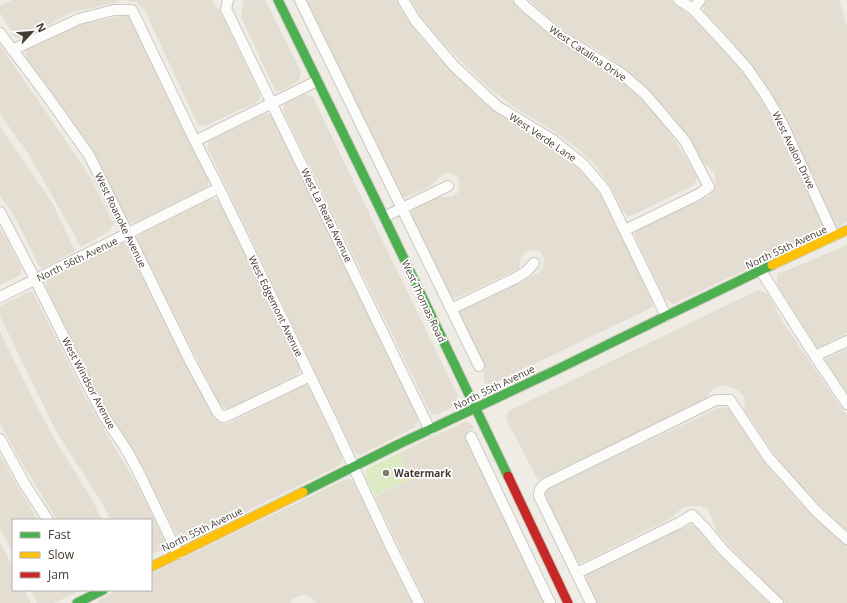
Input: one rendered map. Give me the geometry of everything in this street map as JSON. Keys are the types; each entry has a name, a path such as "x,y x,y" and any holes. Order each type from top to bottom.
{"street":[{"name":"West La Reata Avenue","path":"228,0 226,9 430,430"},
{"name":"West Thomas Road","path":"278,0 384,217 446,349 476,408 568,603"},
{"name":"West Thomas Road","path":"300,0 479,366"},
{"name":"West Verde Lane","path":"403,0 415,20 454,66 497,106 553,140 584,165 605,190 666,316"},
{"name":"West Catalina Drive","path":"519,0 559,36 622,74 645,94 685,141 709,187 700,194 624,230"},
{"name":"West Avalon Drive","path":"679,0 692,9 721,39 747,68 765,94 783,125 834,236"},
{"path":"692,9 700,0"},
{"name":"West Edgemont Avenue","path":"12,50 79,19 114,10 132,10 419,603"},
{"name":"West Roanoke Avenue","path":"0,33 89,155 189,359 218,413 223,417 238,411 310,376"},
{"path":"196,141 317,82"},
{"path":"384,217 448,186"},
{"name":"North 56th Avenue","path":"0,297 219,188"},
{"name":"West Windsor Avenue","path":"0,212 104,416 139,472 178,554"},
{"name":"North 55th Avenue","path":"152,567 430,430 847,230"},
{"path":"451,309 516,278 534,264"},
{"path":"761,271 847,404"},
{"path":"815,356 847,341"},
{"path":"591,603 539,496 540,489 545,484 716,400 730,400 768,456 816,511 847,540"},
{"path":"471,437 550,603"},
{"path":"0,439 24,483 47,519"},
{"path":"491,478 506,471"},
{"path":"577,572 692,515 723,550 778,603"},
{"path":"76,603 101,591"}],"shaded area":[{"path":"12,0 117,0 118,2 70,13 22,39 15,37 0,13 0,6"},
{"path":"122,0 213,0 213,4 220,10 260,95 259,101 205,126 198,125 145,11 136,2"},
{"path":"244,0 265,0 301,72 299,81 281,91 275,90 241,17"},
{"path":"305,0 395,0 417,33 435,54 484,102 555,148 591,180 611,211 652,300 653,307 490,385 484,382 484,366 459,316 460,311 537,274 543,269 544,259 540,251 532,250 526,252 521,257 519,269 456,298 451,297 445,290 411,217 411,212 417,207 437,197 451,197 458,193 460,186 458,177 451,173 442,174 432,185 425,189 406,197 402,196"},
{"path":"411,0 512,0 541,28 621,80 654,111 670,132 694,171 697,178 694,185 628,216 622,210 612,189 594,164 576,147 513,106 484,84 444,44 422,18"},
{"path":"529,0 670,0 693,18 726,51 754,87 778,130 826,232 673,304 665,299 634,234 637,229 687,204 707,198 714,191 716,182 714,172 701,161 689,139 663,106 633,76 609,57 575,38 549,19"},
{"path":"706,0 839,0 847,27 847,222 836,228 785,117 760,77 704,12 703,4"},
{"path":"125,15 131,18 209,180 205,189 135,223 129,223 126,220 25,54 26,50 78,25"},
{"path":"0,45 91,178 114,224 108,232 81,247 28,153 0,114"},
{"path":"305,94 312,96 458,396 454,406 436,415 432,414 429,410 283,111 284,104"},
{"path":"265,114 269,114 275,121 419,418 415,427 360,455 353,451 207,147 209,141"},
{"path":"0,127 53,204 75,251 43,268 38,265 12,212 0,196"},
{"path":"209,199 219,201 300,368 296,375 228,409 223,408 220,405 137,238 139,235"},
{"path":"0,228 22,269 20,275 0,285"},
{"path":"121,243 125,243 210,411 218,422 225,424 230,423 301,386 307,385 342,456 340,465 186,541 178,538 143,468 103,404 46,287 46,282 48,280"},
{"path":"847,245 847,333 817,348 777,284 778,274"},
{"path":"758,290 767,293 783,322 847,415 847,531 816,502 779,461 744,409 745,399 741,393 736,389 727,386 717,386 709,393 705,400 538,480 506,419 509,411"},
{"path":"29,292 33,292 86,399 140,490 166,544 165,548 152,554 152,519 110,519 101,501 56,431 0,316 0,306"},
{"path":"0,332 55,440 93,501 102,519 56,519 16,453 0,423"},
{"path":"847,349 847,396 819,362"},
{"path":"721,407 729,409 772,472 806,509 847,546 847,603 786,603 776,595 716,531 707,509 701,506 684,507 672,518 581,563 576,562 544,495 547,488"},
{"path":"466,422 471,424 474,428 467,434 546,603 426,603 375,497 411,479 399,453"},
{"path":"0,456 37,519 12,519 12,551 0,530"},
{"path":"348,478 353,481 412,603 317,603 308,596 300,595 293,599 290,603 98,603 100,599 117,591 152,591 152,574"},
{"path":"691,524 696,526 701,531 734,569 769,603 596,603 585,578 587,573"},
{"path":"0,543 12,565 12,591 25,591 31,603 0,603"},
{"path":"31,591 75,591 75,593 54,603 37,603"}],"green space":[{"path":"399,453 411,479 375,496 365,475 366,471"}],"traffic: fast":[{"path":"278,0 508,476"},
{"path":"303,492 399,444 556,370 772,265"},
{"path":"77,603 101,591"}],"traffic: slow":[{"path":"772,265 847,230"},
{"path":"152,567 303,492"}],"traffic: jam":[{"path":"508,476 568,603"}],"place":[{"name":"Watermark","path":"386,473"}]}
